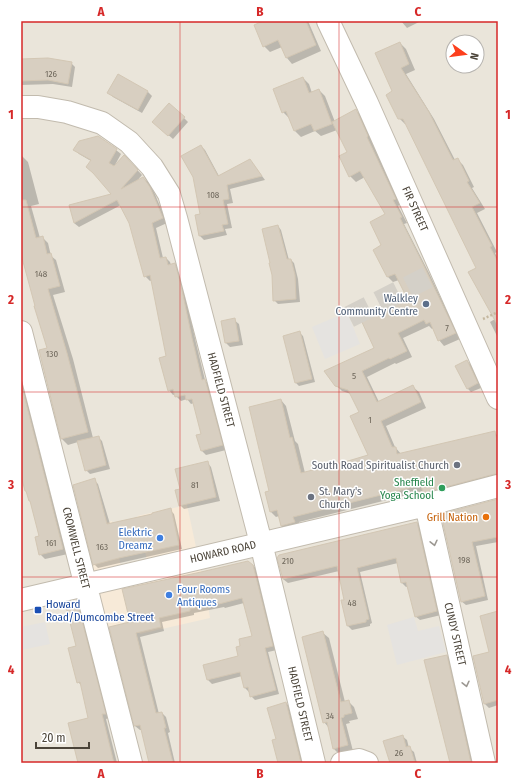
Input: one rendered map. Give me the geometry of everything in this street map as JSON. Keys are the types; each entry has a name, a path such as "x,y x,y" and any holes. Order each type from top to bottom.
{"street":[{"name":"FIR STREET","path":"328,21 367,103 498,398"},
{"name":"HADFIELD STREET","path":"21,107 38,107 67,112 102,123 129,142 152,167 169,194 261,543 314,763"},
{"name":"CROMWELL STREET","path":"21,332 131,763"},
{"name":"HOWARD ROAD","path":"21,600 426,505 498,486"},
{"name":"CUNDY STREET","path":"426,505 448,632 484,763"},
{"path":"342,763 359,760 367,763"}],"shaded area":[{"path":"21,21 498,21 498,763 21,763","holes":["151,579 140,634 136,619"]},
{"path":"347,312 360,344 325,359 312,327"},
{"path":"187,505 210,618 140,634 136,619 102,629 97,593 151,579 137,516"},
{"path":"112,521 122,572 93,579 80,530"},
{"path":"414,617 418,631 439,626 446,652 397,665 387,625"},
{"path":"45,622 50,644 21,650 21,627"}],"building":[{"path":"263,21 306,21 316,45 286,58 278,40 263,47 254,25"},
{"path":"400,42 409,64 401,68 429,112 453,160 458,158 469,181 467,182 480,203 472,207 492,246 490,247 498,262 498,326 468,272 476,268 403,119 398,119 386,95 392,91 375,53"},
{"path":"48,58 72,62 68,84 48,80 21,81 21,59"},
{"path":"118,74 148,91 138,110 107,93"},
{"path":"303,77 309,93 319,89 332,124 314,131 311,124 294,131 286,111 282,113 273,89"},
{"path":"169,103 185,117 168,136 152,122"},
{"path":"356,109 368,136 367,137 396,199 393,200 402,217 400,218 456,333 438,341 430,322 426,324 424,320 398,333 407,351 362,371 377,402 413,385 421,402 381,421 392,447 396,447 397,454 495,431 498,446 498,474 423,493 421,485 293,517 295,522 281,526 277,510 270,512 265,492 269,491 249,407 281,399 290,438 292,437 301,473 368,455 350,416 359,412 348,390 335,386 324,371 374,348 361,320 407,298 395,274 387,277 373,250 381,245 370,222 385,214 360,171 349,177 339,156 347,152 332,122"},
{"path":"98,136 117,149 109,163 114,166 124,155 138,170 121,189 143,177 150,187 163,218 152,223 160,258 166,257 168,265 175,263 202,380 205,379 223,445 201,451 196,435 201,434 192,399 186,400 185,395 175,397 173,389 168,391 159,358 166,356 150,275 144,277 129,223 117,200 74,223 69,205 111,194 86,167 91,160 73,150 79,141"},
{"path":"201,145 218,176 250,159 262,176 227,185 229,199 223,200 228,224 222,225 224,231 199,236 195,215 200,214 193,177 181,156"},
{"path":"21,200 26,200 36,238 43,236 47,254 51,253 60,286 48,289 88,432 61,439 39,350 47,348 34,306 21,254"},
{"path":"278,225 287,259 291,259 295,275 296,299 273,301 272,275 262,229"},
{"path":"235,318 239,341 225,343 221,321"},
{"path":"300,331 312,379 295,383 283,336"},
{"path":"467,360 478,383 467,389 455,366"},
{"path":"21,383 63,549 39,555 35,537 39,536 30,501 25,491 21,475"},
{"path":"99,436 106,465 85,471 77,441"},
{"path":"208,461 216,497 179,506 175,490 180,489 175,469"},
{"path":"95,478 107,524 152,514 171,508 179,545 93,565 73,485"},
{"path":"498,499 498,537 472,542 485,596 461,602 443,523 445,513"},
{"path":"417,522 437,611 415,617 406,582 401,583 396,558 357,568 369,619 366,620 366,622 347,626 341,600 344,600 337,566 283,579 277,558 279,555"},
{"path":"248,561 253,565 273,646 265,648 276,690 250,697 248,687 244,688 240,672 207,680 203,665 238,656 236,647 240,646 239,639 252,636 242,598 190,609 190,611 159,618 161,627 136,633 156,713 162,712 166,728 164,728 173,763 149,763 140,725 134,726 109,627 130,622 122,589"},
{"path":"78,605 106,714 102,714 114,763 78,763 68,723 88,718 80,682 77,683 68,648 76,646 66,607"},
{"path":"498,611 498,700 484,704 473,656 489,652 480,616"},
{"path":"323,631 341,702 349,700 352,713 344,715 344,717 341,718 348,745 333,749 327,722 323,723 302,637"},
{"path":"447,655 471,763 450,763 424,660"},
{"path":"286,702 301,763 278,763 272,740 276,739 267,708"},
{"path":"403,735 406,747 410,746 415,763 390,763 383,741"}],"tunnel":[{"path":"349,317 442,270"}],"place":[{"name":"Walkley Community Centre","path":"426,304"},
{"name":"South Road Spiritualist Church","path":"457,465"},
{"name":"Sheffield Yoga School","path":"442,488"},
{"name":"St. Mary's Church","path":"311,497"},
{"name":"Grill Nation","path":"486,517"},
{"name":"Elektric Dreamz","path":"160,538"},
{"name":"Four Rooms Antiques","path":"169,595"},
{"name":"Howard Road/Dumcombe Street","path":"38,610"}]}
